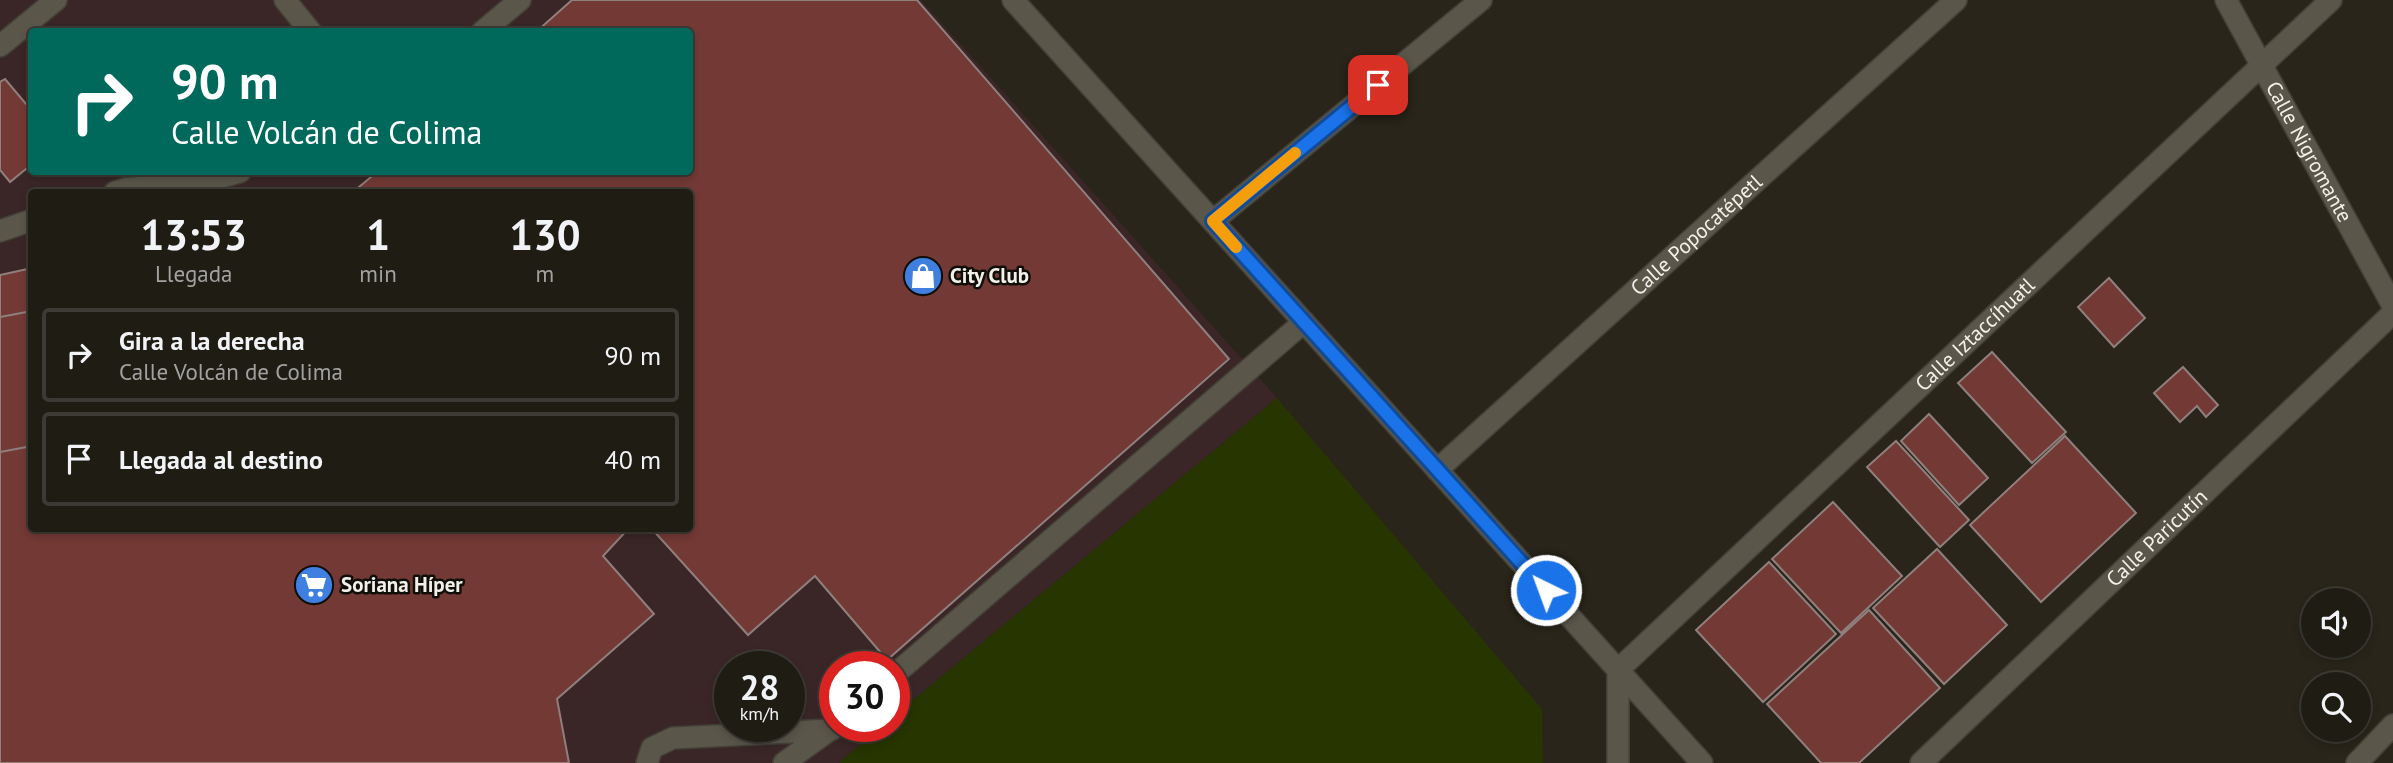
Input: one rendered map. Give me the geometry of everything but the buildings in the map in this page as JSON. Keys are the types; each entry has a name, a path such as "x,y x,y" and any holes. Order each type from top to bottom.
{"street":[{"path":"0,46 56,0"},
{"path":"285,0 308,28"},
{"path":"487,28 520,0"},
{"path":"1013,0 1702,763"},
{"path":"1213,221 1481,0"},
{"name":"Calle Popocatépetl","path":"1437,470 1956,0"},
{"name":"Calle Nigromante","path":"2226,0 2393,306"},
{"name":"Calle Iztaccíhuatl","path":"1618,670 2331,0"},
{"path":"125,189 208,181 229,175"},
{"path":"0,231 28,221"},
{"name":"Calle Paricutín","path":"1921,763 2393,313"},
{"path":"910,661 1304,322"},
{"path":"1618,670 1618,763"},
{"path":"2357,763 2393,724"},
{"path":"647,763 652,748 673,738 819,729"},
{"path":"784,763 819,738"}],"shaded area":[{"path":"0,0 921,0 1277,398 910,703 910,651 819,651 819,742 863,742 839,763 0,763"}],"green space":[{"path":"1277,398 1542,709 1543,763 839,763 863,742 910,742 910,703"}],"slow traffic":[{"path":"1236,247 1213,221 1295,153"}],"place":[{"name":"City Club","path":"923,276"},
{"name":"Soriana Híper","path":"314,585"}],"route":[{"path":"1378,85 1213,221 1546,590"}]}
